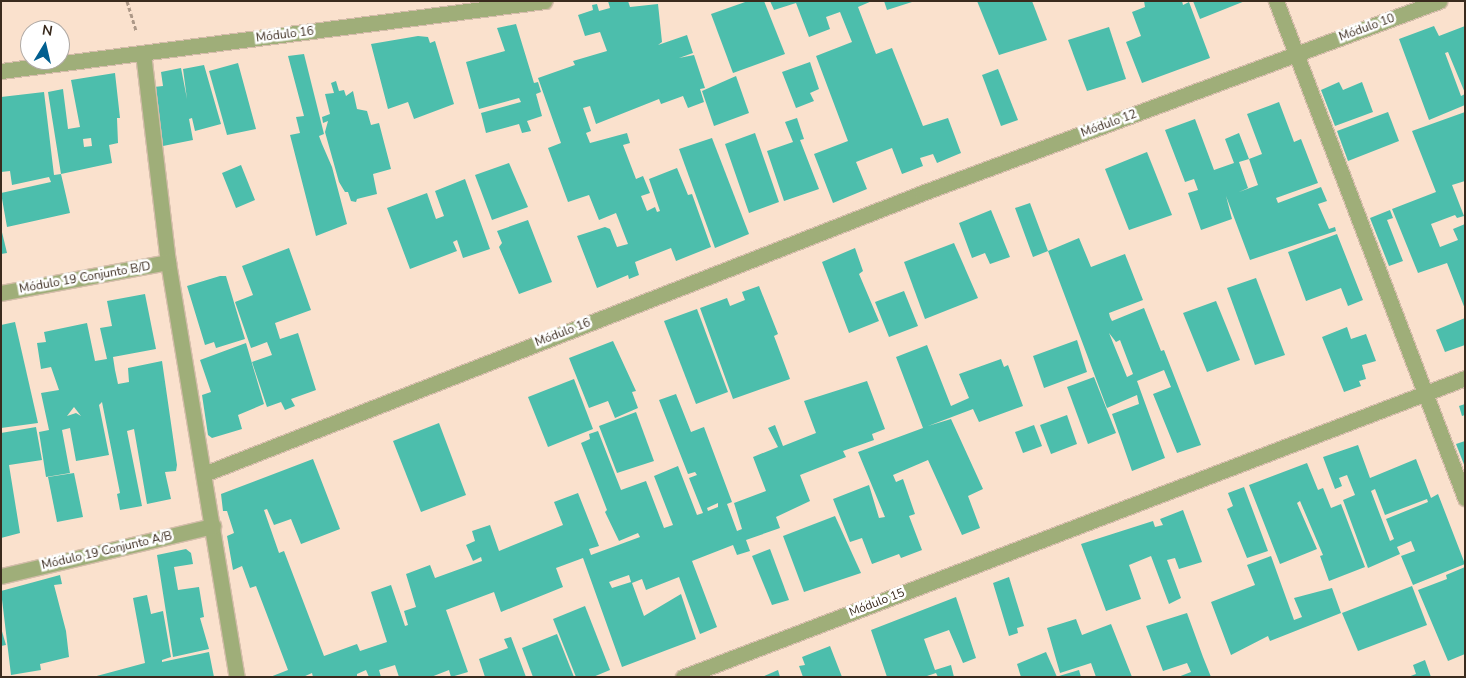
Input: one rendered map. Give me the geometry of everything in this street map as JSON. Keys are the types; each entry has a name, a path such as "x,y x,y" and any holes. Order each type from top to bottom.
{"street":[{"name":"Módulo 16","path":"1,71 545,1"},
{"path":"1276,1 1465,498"},
{"name":"Módulo 10","path":"1295,54 1439,1"},
{"path":"143,53 168,262 237,677"},
{"name":"Módulo 12","path":"922,193 1295,54"},
{"name":"Módulo 16","path":"204,474 922,193"},
{"name":"Módulo 19 Conjunto B/D","path":"1,293 168,262"},
{"path":"1425,394 1465,378"},
{"name":"Módulo 15","path":"683,677 1425,394"},
{"name":"Módulo 19 Conjunto A/B","path":"1,576 213,526"}],"path":[{"path":"127,1 143,53"}],"building":[{"path":"608,1 628,1 630,7 658,4 662,42 658,45 687,35 693,53 679,58 694,55 705,88 700,89 704,102 688,108 683,96 661,104 659,99 596,124 590,106 583,108 591,131 586,133 590,143 627,133 630,143 623,145 636,179 643,176 650,193 641,196 647,211 655,207 657,212 660,211 649,179 677,168 688,195 692,194 711,247 676,261 671,248 635,262 639,275 629,279 628,275 597,288 577,236 605,227 610,229 617,247 628,244 616,213 599,220 589,195 568,202 548,148 561,143 538,78 575,65 573,61 607,51 600,32 585,36 578,15 593,10 592,5 597,4 599,11 610,8"},
{"path":"748,1 764,1 785,54 733,73 711,14"},
{"path":"770,1 872,1 858,7 876,54 892,48 923,126 948,118 961,153 937,163 933,154 920,158 923,166 902,174 892,148 856,162 867,189 833,203 814,154 848,141 816,56 852,42 840,12 826,17 830,29 809,37 796,3 774,10"},
{"path":"884,1 912,1 912,2 887,10"},
{"path":"977,1 1032,1 1047,40 999,55"},
{"path":"1144,1 1182,1 1183,5 1189,2 1210,58 1142,83 1126,42 1141,36 1132,12 1145,7"},
{"path":"1193,1 1245,1 1200,19"},
{"path":"516,24 534,83 538,82 541,92 536,94 542,116 527,121 531,131 522,133 519,124 486,133 481,113 521,102 519,98 479,109 466,62 505,51 497,28"},
{"path":"1434,26 1439,36 1465,26 1465,93 1448,52 1445,53 1461,96 1465,94 1465,105 1429,120 1399,39"},
{"path":"1109,27 1126,79 1087,91 1068,40"},
{"path":"418,36 428,37 430,43 435,41 454,104 414,119 408,102 388,109 371,44"},
{"path":"304,54 324,134 319,136 332,167 347,224 316,236 290,135 300,133 296,117 304,116 288,56"},
{"path":"810,62 819,89 810,93 814,101 796,108 782,72"},
{"path":"238,63 256,129 227,135 209,71"},
{"path":"204,65 221,124 195,131 192,118 189,119 193,140 163,146 154,87 163,86 161,72 181,68 187,99 183,69"},
{"path":"998,69 1018,120 1001,126 982,75"},
{"path":"115,73 120,118 117,118 118,143 109,145 112,163 61,174 48,92 63,89 68,129 80,127 71,80","holes":["91,138 92,146 84,147 83,139"]},
{"path":"736,76 749,113 714,126 702,91"},
{"path":"336,81 339,91 344,90 346,96 353,91 357,109 367,111 371,125 379,123 391,169 373,174 377,194 357,199 356,202 351,201 348,192 345,192 339,182 325,132 328,121 323,123 322,117 330,114 325,94 334,93 331,83"},
{"path":"1339,82 1343,90 1362,82 1373,112 1335,126 1321,90"},
{"path":"44,92 54,175 61,174 70,213 7,227 1,193 51,182 49,177 12,185 10,171 1,172 1,97"},
{"path":"1279,102 1294,142 1301,139 1318,183 1276,198 1278,203 1321,187 1327,201 1318,204 1329,229 1335,227 1336,231 1250,260 1226,196 1232,219 1201,230 1188,193 1198,190 1194,179 1185,182 1165,130 1195,119 1214,170 1234,163 1225,139 1239,133 1249,159 1262,154 1247,114","holes":["1249,159 1258,185 1239,192 1248,188 1239,162"]},
{"path":"1388,112 1399,141 1348,161 1337,131"},
{"path":"1465,112 1465,181 1452,185 1464,216 1457,218 1455,215 1431,224 1440,247 1458,240 1453,229 1465,224 1465,309 1447,263 1418,273 1392,209 1436,192 1412,131"},
{"path":"797,118 804,139 800,140 819,189 784,201 767,151 793,142 785,122"},
{"path":"755,133 779,202 749,213 725,144"},
{"path":"712,138 749,234 715,248 679,149"},
{"path":"1147,152 1172,215 1129,230 1105,169"},
{"path":"509,163 528,207 492,220 475,175"},
{"path":"241,165 255,200 236,208 222,173"},
{"path":"465,179 490,249 463,258 457,240 453,242 457,251 410,269 387,208 427,193 436,219 444,216 435,191"},
{"path":"1030,203 1048,251 1033,257 1015,208"},
{"path":"991,210 1010,257 990,264 985,253 972,258 959,223"},
{"path":"1390,210 1393,218 1387,220 1403,261 1389,266 1370,218"},
{"path":"528,220 552,282 519,294 499,247 502,243 497,231"},
{"path":"1,228 7,253 1,254"},
{"path":"1337,234 1363,300 1348,306 1341,288 1306,301 1288,252"},
{"path":"1079,238 1091,267 1125,254 1143,300 1109,313 1110,317 1112,321 1144,308 1161,351 1164,350 1201,445 1177,453 1153,394 1171,387 1164,370 1137,381 1165,458 1132,471 1112,414 1139,404 1137,395 1107,408 1048,251","holes":["1109,333 1116,342 1120,340 1133,374 1127,377"]},
{"path":"954,243 978,298 925,319 904,262"},
{"path":"289,248 311,310 275,323 280,339 298,333 316,390 291,399 295,406 285,410 281,402 267,407 252,362 272,355 267,342 251,348 235,302 253,295 242,266"},
{"path":"855,248 863,271 859,274 879,321 849,333 822,262"},
{"path":"226,276 245,339 216,348 214,342 205,345 187,286"},
{"path":"1256,278 1285,355 1255,365 1227,288"},
{"path":"759,286 778,334 774,336 790,379 733,399 700,308 727,298 730,306 745,300 742,292"},
{"path":"904,291 918,326 889,337 875,302"},
{"path":"145,294 156,349 113,357 115,370 118,384 129,382 128,368 162,361 177,465 176,471 165,472 171,499 147,504 134,429 127,431 142,506 120,510 117,494 120,493 102,402 99,405 109,455 76,461 70,428 62,430 70,473 46,477 39,432 49,430 41,393 59,390 51,367 41,369 37,343 46,342 44,332 87,323 95,361 107,359 100,328 112,326 107,301","holes":["74,407 81,416 76,413 67,416"]},
{"path":"1216,301 1240,360 1207,372 1183,313"},
{"path":"697,309 728,392 696,404 664,321"},
{"path":"1465,318 1465,345 1445,352 1436,330"},
{"path":"15,322 38,423 1,428 1,325"},
{"path":"1347,327 1351,339 1366,334 1376,361 1362,365 1366,379 1359,381 1361,386 1344,392 1322,337"},
{"path":"1077,340 1087,372 1044,388 1033,356"},
{"path":"613,341 636,391 632,392 638,408 615,418 608,401 589,408 569,358"},
{"path":"246,343 264,404 238,415 242,429 212,438 208,435 202,395 211,392 200,360"},
{"path":"927,345 951,406 969,398 959,374 1001,359 1004,367 1008,365 1023,406 979,422 973,409 928,426 951,419 983,489 968,496 980,528 962,535 928,460 893,475 896,482 903,479 915,514 909,516 922,550 901,558 899,554 872,564 862,538 850,542 833,499 869,485 879,518 885,517 858,452 923,428 896,357"},
{"path":"1094,377 1116,433 1088,444 1067,387"},
{"path":"574,379 593,429 548,447 528,397"},
{"path":"867,381 885,429 872,434 874,440 843,451 846,457 800,475 810,501 776,517 780,528 746,540 750,551 737,555 733,545 692,561 717,627 700,634 679,577 646,590 642,579 632,583 644,616 681,594 696,639 622,667 583,558 556,568 563,587 501,612 494,592 446,610 468,672 451,677 449,670 431,677 399,677 395,665 379,670 381,677 369,677 366,670 357,674 357,677 313,677 312,673 303,677 270,677 288,670 256,586 250,588 242,566 233,570 227,536 234,533 227,511 223,511 221,494 313,459 340,529 301,544 291,519 274,525 267,509 264,510 279,553 284,551 324,656 357,644 360,651 387,642 371,592 391,585 405,626 408,625 404,611 416,607 406,574 430,565 435,578 482,561 481,557 473,561 466,545 475,541 472,531 490,525 499,551 563,525 554,502 578,493 599,546 589,549 591,555 640,537 638,533 619,541 605,512 607,510 581,443 590,439 589,434 598,431 621,490 646,481 664,528 673,525 654,476 678,466 697,515 703,513 689,478 697,475 695,472 688,474 659,400 676,394 691,432 704,427 732,502 727,504 737,531 742,529 734,503 766,491 753,457 778,447 768,428 775,425 783,446 816,433 804,401","holes":["718,503 718,507 708,511 707,508","629,575 631,582 612,588 609,582"]},
{"path":"1465,404 1465,415 1462,416 1459,406"},
{"path":"636,412 654,461 617,473 599,426"},
{"path":"1067,415 1077,444 1051,454 1040,425"},
{"path":"439,423 466,495 421,512 393,441"},
{"path":"1034,425 1042,446 1023,453 1015,432"},
{"path":"36,427 42,460 9,465 20,533 1,538 1,433"},
{"path":"1465,441 1465,467 1456,444"},
{"path":"1358,445 1370,478 1416,459 1431,498 1438,494 1465,564 1413,585 1401,556 1415,551 1411,541 1397,547 1400,554 1368,568 1343,500 1355,495 1347,475 1339,478 1342,486 1335,489 1323,457","holes":["1375,489 1385,515 1427,499 1428,502 1386,519 1394,539 1390,541 1371,491"]},
{"path":"1307,463 1318,490 1323,488 1331,508 1341,504 1365,567 1329,581 1320,556 1323,555 1300,501 1297,503 1317,549 1280,564 1249,485"},
{"path":"74,473 83,517 57,522 48,477"},
{"path":"1244,487 1268,551 1247,558 1227,509 1233,506 1228,493"},
{"path":"1183,510 1202,562 1179,569 1175,558 1167,560 1181,598 1169,604 1151,556 1129,565 1141,599 1106,611 1081,544 1153,521 1155,527 1163,525 1160,519"},
{"path":"835,516 861,573 804,592 783,536"},
{"path":"186,549 191,553 193,564 174,567 178,590 199,587 204,617 200,618 209,649 173,657 157,555"},
{"path":"770,549 789,600 772,605 752,556"},
{"path":"1271,556 1294,620 1302,617 1294,598 1332,588 1341,613 1270,641 1268,636 1231,655 1211,602 1255,585 1247,565"},
{"path":"1465,567 1465,654 1448,661 1418,590 1447,579 1446,575"},
{"path":"60,575 62,584 54,585 66,631 69,657 40,664 41,670 11,675 1,591"},
{"path":"1009,577 1024,626 1017,628 1018,633 1009,636 993,583"},
{"path":"1412,586 1427,625 1358,651 1342,613"},
{"path":"147,595 151,614 163,611 171,657 162,660 162,662 209,652 214,677 93,677 145,663 133,598"},
{"path":"956,597 976,658 963,663 949,630 924,639 935,670 951,665 954,677 938,677 936,673 924,677 887,677 871,630"},
{"path":"585,606 610,670 593,677 576,677 553,619"},
{"path":"1187,613 1211,677 1178,677 1191,672 1187,663 1163,671 1146,626"},
{"path":"1076,619 1082,635 1111,624 1132,677 1096,677 1091,663 1060,673 1047,628"},
{"path":"1,628 6,645 1,646"},
{"path":"557,634 574,677 533,677 522,648"},
{"path":"511,637 526,677 485,677 479,659 508,648 504,639"},
{"path":"830,646 842,677 803,677 799,666 805,665 802,657"},
{"path":"1046,652 1057,677 1021,677 1017,664"},
{"path":"1425,660 1431,677 1408,677 1416,674 1413,665"},
{"path":"778,670 780,677 762,677"},
{"path":"1079,670 1081,677 1059,677 1059,676"}]}
